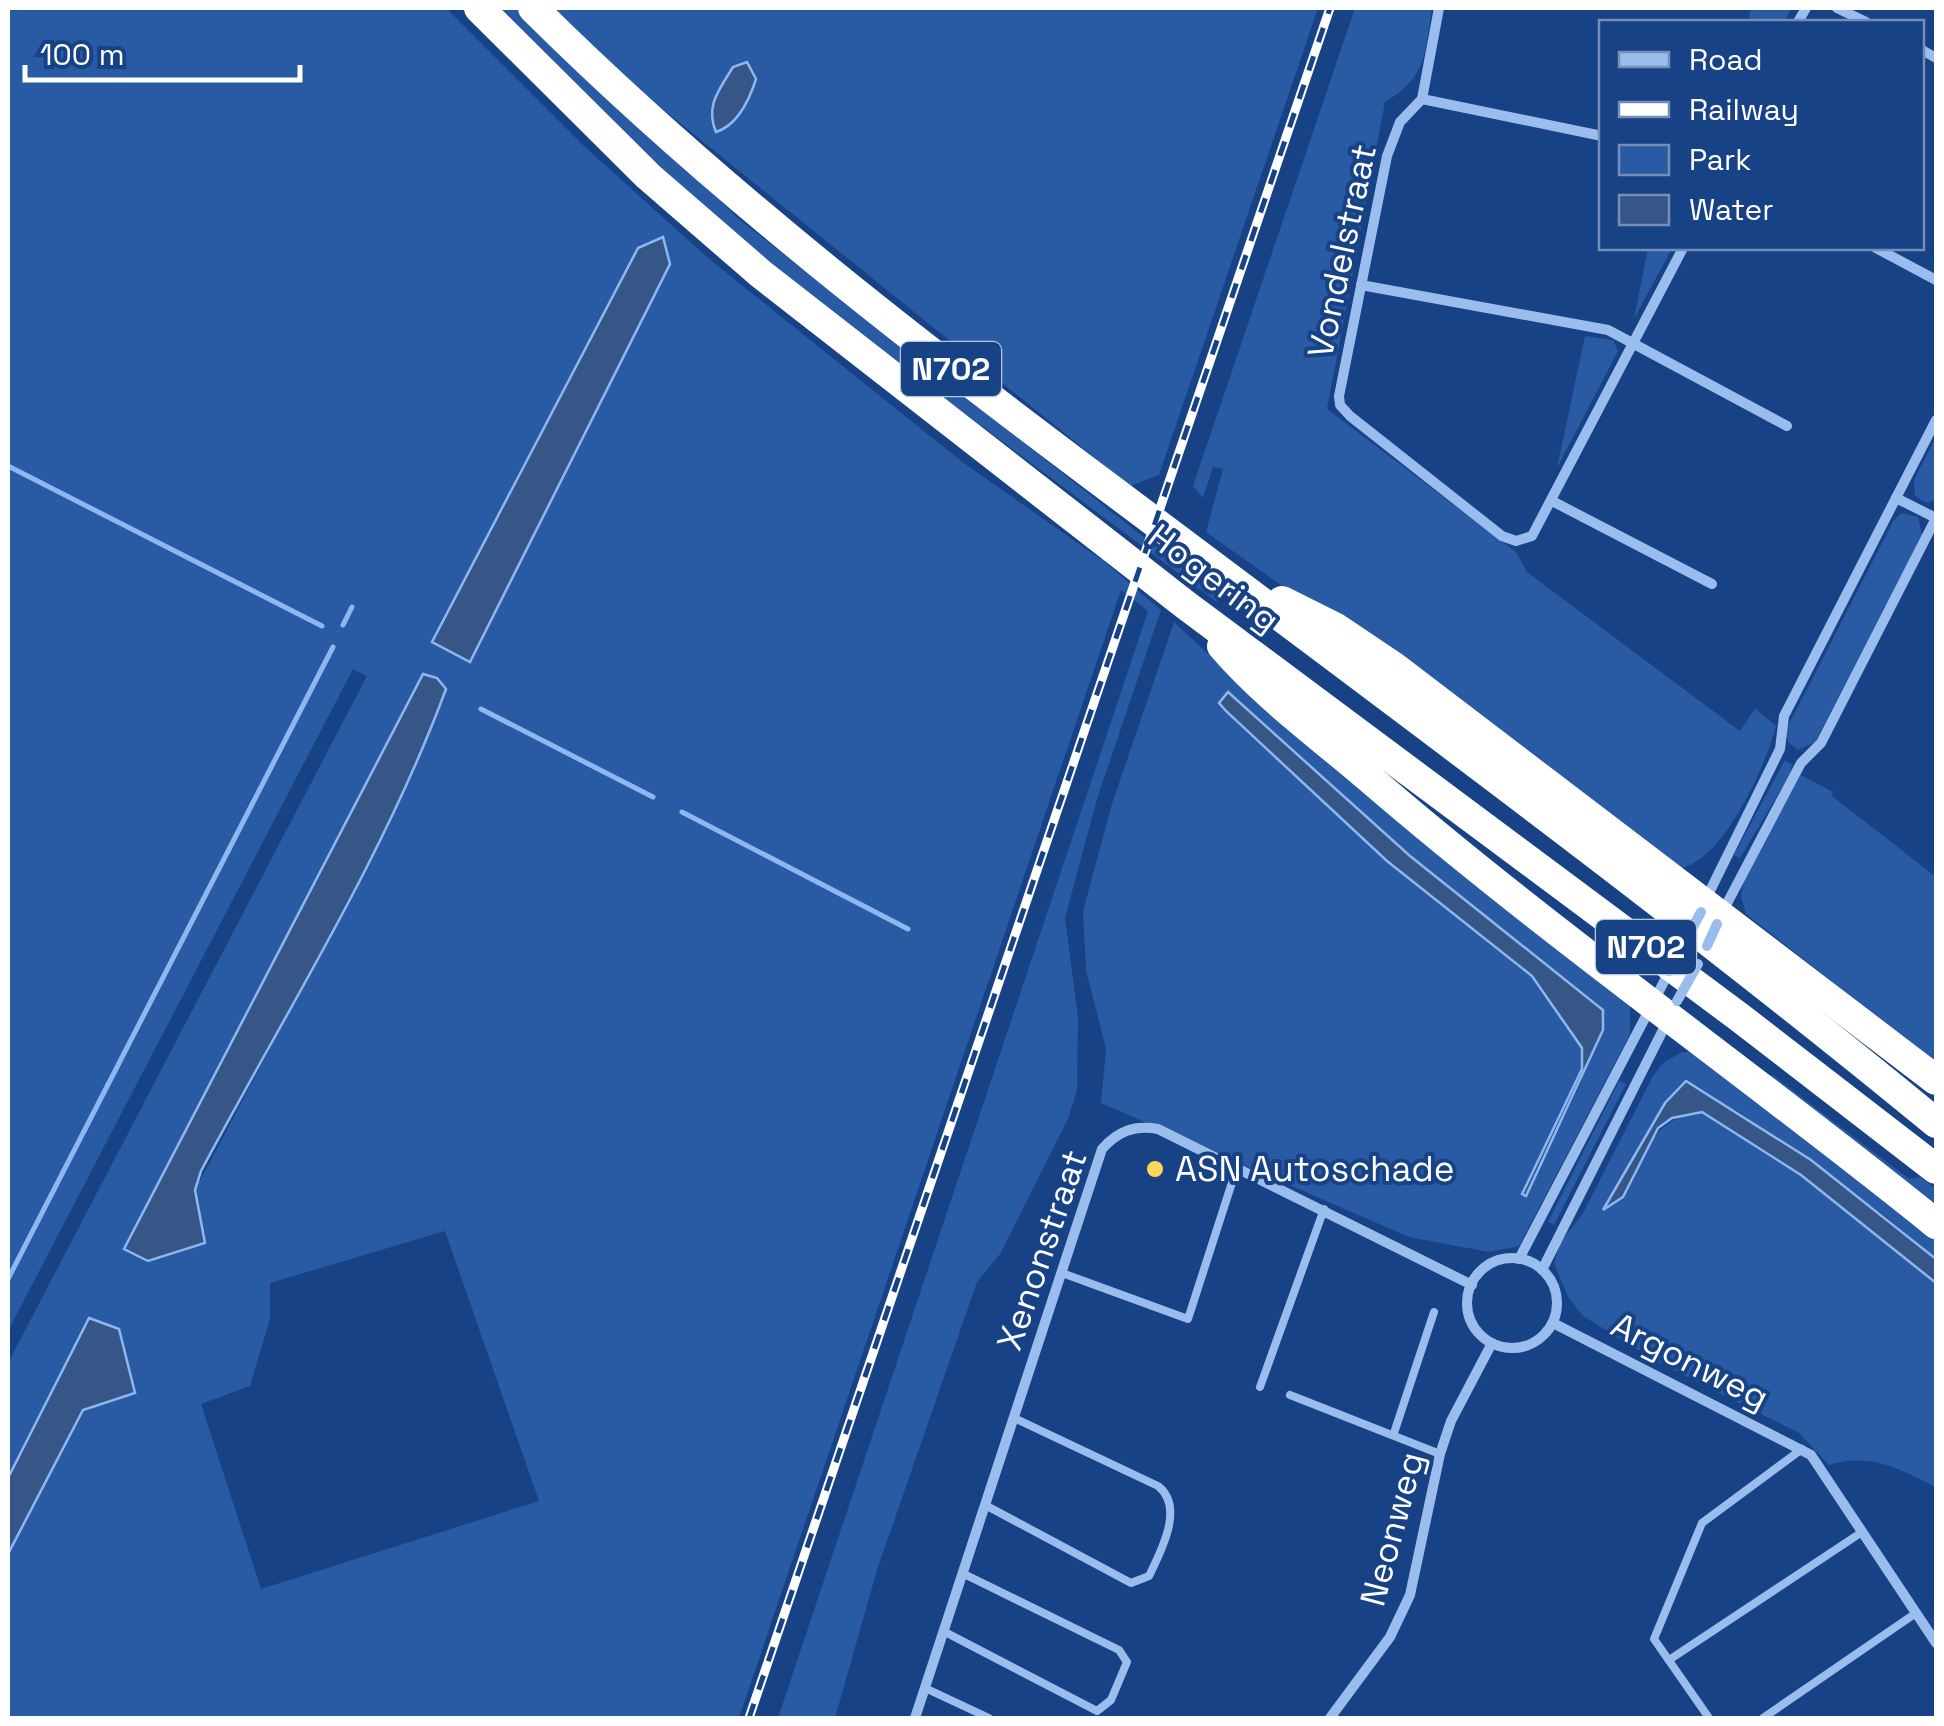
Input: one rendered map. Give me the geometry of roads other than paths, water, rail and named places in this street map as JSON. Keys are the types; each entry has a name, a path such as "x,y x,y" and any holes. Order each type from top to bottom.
{"highway":[{"name":"Hogering","path":"478,8 648,176 762,274 1187,606 1739,1016 1936,1169"},
{"name":"Hogering","path":"533,8 619,94 751,208 965,380 1836,1040 1936,1123"},
{"name":"N702","path":"1217,569 1336,628 1394,667 1710,915 1936,1080"},
{"name":"N702","path":"1187,606 1274,703 1422,826 1666,1003 1936,1224"}],"street":[{"name":"Vondelstraat","path":"1439,8 1422,98 1400,122 1387,156 1340,405 1502,536 1516,540 1532,536 1554,502"},
{"path":"1836,8 1862,20"},
{"path":"1422,98 1599,135"},
{"path":"1682,250 1554,502 1712,584"},
{"path":"1880,250 1936,280"},
{"path":"1361,285 1584,325 1634,342 1788,426"},
{"path":"1519,1259 1666,1003 1698,964 1710,915 1780,750 1784,716 1936,420"},
{"path":"1542,1270 1666,1003 1680,950 1710,915 1800,763 1821,743 1936,518 1896,498"},
{"path":"1780,750 1800,763"},
{"name":"Xenonstraat","path":"915,1718 1102,1149 1113,1137 1142,1127 1158,1129 1472,1284"},
{"path":"1519,1259 1542,1270 1556,1294 1553,1323 1542,1337 1527,1346 1509,1348 1492,1344 1470,1318 1472,1284 1496,1261 1519,1259"},
{"name":"Argonweg","path":"1553,1323 1811,1455 1936,1642"},
{"name":"Neonweg","path":"1330,1718 1390,1637 1410,1594 1440,1454 1451,1421 1492,1344"}],"lane":[{"path":"1062,1273 1188,1318 1237,1167"},
{"path":"1260,1387 1324,1209"},
{"path":"1394,1433 1434,1312"},
{"path":"1290,1395 1440,1454"},
{"path":"985,1505 1131,1583 1149,1576 1172,1513 1170,1497 1158,1486 1014,1418"},
{"name":"Argonweg","path":"1709,1718 1654,1639 1702,1523 1802,1449"},
{"path":"1669,1660 1862,1532"},
{"path":"943,1631 1097,1711 1111,1700 1126,1662 1119,1650 962,1573"},
{"path":"1763,1718 1916,1613"},
{"path":"925,1688 989,1718"}],"water":[{"path":"747,62 756,79 750,96 736,118 716,132 712,114 715,98 733,67"},
{"path":"663,237 670,264 470,662 432,642 638,248"},
{"path":"423,674 437,678 446,689 421,751 332,934 201,1171 195,1190 205,1243 148,1261 124,1249"},
{"path":"1228,692 1410,856 1603,1010 1603,1030 1526,1196 1522,1194 1582,1069 1582,1048 1532,976 1387,861 1226,711 1219,703"},
{"path":"1686,1081 1811,1160 1936,1259 1936,1283 1801,1175 1702,1112 1672,1118 1658,1128 1623,1197 1603,1210 1665,1103"},
{"path":"89,1318 119,1329 135,1393 83,1410 8,1554 8,1478"}],"waterway":[{"path":"8,466 322,626"},
{"path":"343,625 352,607"},
{"path":"8,1279 333,647"},
{"path":"481,709 653,797"},
{"path":"682,812 908,929"}],"railway":[{"path":"749,1718 1330,8"}],"place":[{"name":"ASN Autoschade","path":"1155,1169"}]}
